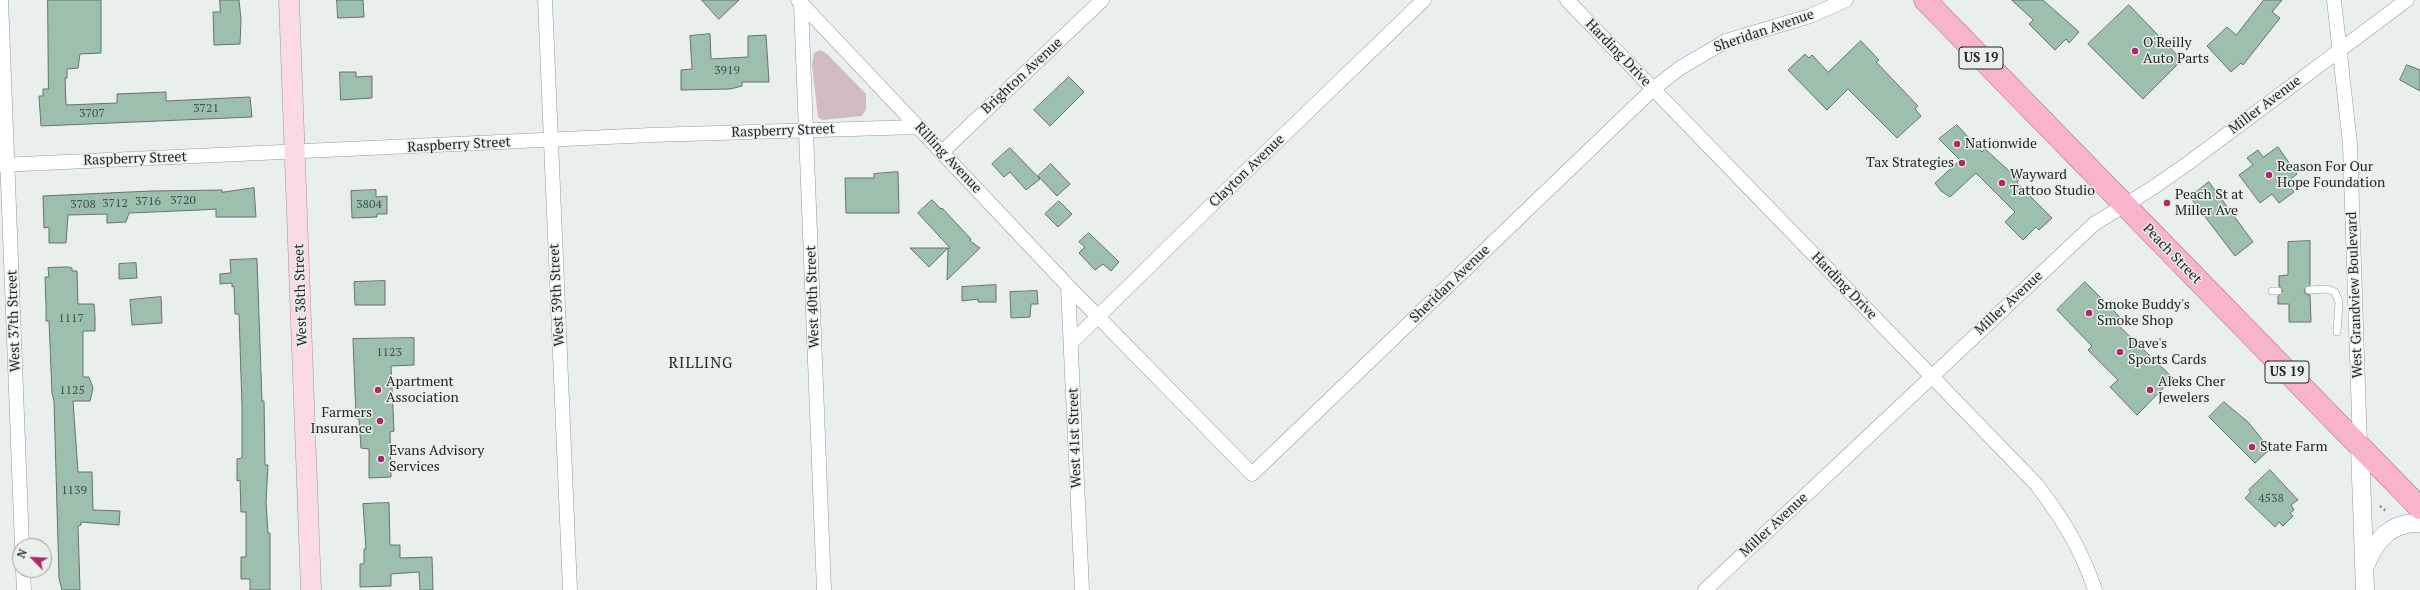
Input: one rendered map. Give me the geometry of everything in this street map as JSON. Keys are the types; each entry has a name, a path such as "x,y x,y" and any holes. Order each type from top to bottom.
{"main road":[{"name":"West 38th Street","path":"289,0 296,153 311,590"},
{"name":"Peach Street","path":"1925,0 2420,508"}],"street":[{"name":"West 37th Street","path":"1,0 4,165 22,538"},
{"name":"West 39th Street","path":"545,0 570,590"},
{"name":"Brighton Avenue","path":"942,152 1102,0"},
{"name":"Clayton Avenue","path":"1071,343 1424,0"},
{"name":"Harding Drive","path":"1567,0 2037,485 2066,523 2085,560 2095,590"},
{"name":"Sheridan Avenue","path":"1098,317 1252,474 1653,89 1700,55 1726,41 1810,16 1846,0"},
{"name":"West Grandview Boulevard","path":"2334,0 2350,144 2366,590"},
{"name":"Miller Avenue","path":"1705,590 2094,224 2125,206 2187,164 2407,0"},
{"name":"Rilling Avenue","path":"800,2 1098,317"},
{"name":"West 40th Street","path":"800,2 824,590"},
{"name":"Raspberry Street","path":"4,165 296,153 550,140 918,127"},
{"name":"West 41st Street","path":"1068,286 1082,590"},
{"path":"2365,566 2377,541 2386,532 2409,523 2420,523"},
{"path":"23,578 24,590"}],"lane":[{"path":"2309,290 2327,289 2335,292 2339,302 2337,332"}],"shaded area":[{"path":"820,50 827,54 866,94 866,109 862,116 822,120 818,117 812,65 814,53"}],"building":[{"path":"48,0 101,0 101,53 80,54 78,68 67,69 67,78 65,78 66,105 117,103 117,94 166,92 166,101 250,97 252,117 41,126 39,96 43,96 43,89 48,89"},
{"path":"220,0 239,0 241,19 240,44 214,45 213,12 220,12"},
{"path":"337,0 363,0 364,17 338,18"},
{"path":"702,0 739,0 719,19"},
{"path":"2012,0 2043,0 2079,32 2069,43 2066,39 2055,50 2029,24 2033,20"},
{"path":"2264,0 2282,0 2272,12 2280,18 2243,65 2241,63 2231,72 2207,46 2227,27 2236,35"},
{"path":"2129,5 2182,60 2143,99 2088,44"},
{"path":"710,34 711,59 748,57 748,36 766,35 769,82 742,82 742,86 730,89 681,90 681,70 692,69 690,36"},
{"path":"1861,41 1879,60 1876,62 1918,106 1915,109 1921,116 1897,138 1848,89 1827,110 1788,70 1805,54 1809,58 1812,55 1828,72"},
{"path":"2407,65 2420,70 2420,91 2400,80"},
{"path":"340,72 356,72 356,77 372,76 372,98 341,100"},
{"path":"1069,77 1084,92 1050,126 1034,110"},
{"path":"1957,125 1982,152 1985,149 2019,180 2017,182 2023,189 2052,218 2039,230 2036,227 2023,240 2005,222 2015,212 1976,173 1950,197 1941,191 1935,183 1960,160 1939,139"},
{"path":"2278,147 2297,174 2286,183 2294,192 2279,203 2272,194 2260,203 2239,175 2253,165 2247,158 2258,150 2263,157"},
{"path":"1010,148 1040,179 1026,190 1010,172 1004,177 992,164"},
{"path":"1051,164 1070,184 1057,196 1038,176"},
{"path":"898,172 899,213 846,213 845,178 874,178 874,174"},
{"path":"2209,182 2253,242 2235,256 2190,197"},
{"path":"254,188 256,217 216,217 216,209 129,213 126,222 107,223 107,214 68,215 66,243 49,243 49,227 44,228 43,196 151,191 222,190 222,192"},
{"path":"376,190 376,197 387,196 387,214 377,214 377,217 352,218 351,191"},
{"path":"932,200 941,209 942,208 971,239 970,241 980,248 947,280 948,248 950,248 918,213"},
{"path":"1059,201 1072,214 1058,227 1045,214"},
{"path":"1089,233 1119,262 1111,271 1103,264 1095,270 1079,253 1085,247 1079,242"},
{"path":"2310,241 2310,285 2304,290 2306,294 2310,295 2311,322 2289,322 2289,304 2278,304 2278,296 2283,291 2279,286 2279,276 2288,275 2288,242"},
{"path":"910,248 948,248 929,267"},
{"path":"257,259 262,401 264,401 265,465 268,465 266,502 268,533 270,533 270,590 250,590 250,579 241,579 241,557 246,557 246,512 241,512 240,480 237,481 237,459 242,458 239,314 235,314 234,286 232,287 232,283 220,284 220,274 231,273 230,260"},
{"path":"136,263 137,278 119,279 119,264"},
{"path":"48,268 72,268 72,271 77,271 78,304 94,304 95,317 95,331 83,331 83,377 89,377 93,388 90,401 73,401 78,472 92,472 93,510 120,511 119,525 81,522 81,525 78,526 80,590 62,590 59,578 54,401 52,393 49,321 46,321 45,277 49,277"},
{"path":"385,281 385,305 355,305 354,282"},
{"path":"2085,282 2120,317 2115,322 2173,378 2137,415 2110,387 2118,380 2088,350 2092,346 2057,310"},
{"path":"996,285 996,302 978,302 978,299 962,301 962,287"},
{"path":"1037,291 1038,304 1031,304 1030,317 1011,318 1010,292"},
{"path":"161,297 162,323 132,325 130,300"},
{"path":"414,338 414,365 391,366 394,431 390,432 391,477 369,478 369,449 361,448 359,419 356,418 353,339"},
{"path":"2224,402 2248,422 2270,449 2255,463 2209,417"},
{"path":"2270,470 2298,500 2291,505 2294,510 2290,513 2293,516 2283,526 2279,522 2275,527 2245,498 2251,492 2249,490"},
{"path":"389,503 390,545 400,545 400,558 432,557 433,590 420,590 419,572 391,574 391,586 360,587 360,564 364,564 364,549 366,549 363,504"}],"place":[{"name":"O'Reilly Auto Parts","path":"2135,51"},
{"name":"Nationwide","path":"1957,144"},
{"name":"Tax Strategies","path":"1962,163"},
{"name":"Reason For Our Hope Foundation","path":"2269,175"},
{"name":"Wayward Tattoo Studio","path":"2002,183"},
{"name":"Peach St at Miller Ave","path":"2167,203"},
{"name":"Smoke Buddy's Smoke Shop","path":"2089,313"},
{"name":"Dave's Sports Cards","path":"2120,352"},
{"name":"Apartment Association","path":"378,390"},
{"name":"Aleks Cher Jewelers","path":"2150,390"},
{"name":"Farmers Insurance","path":"380,421"},
{"name":"State Farm","path":"2252,447"},
{"name":"Evans Advisory Services","path":"381,459"}],"district":[{"name":"RILLING","path":"701,364"}]}
